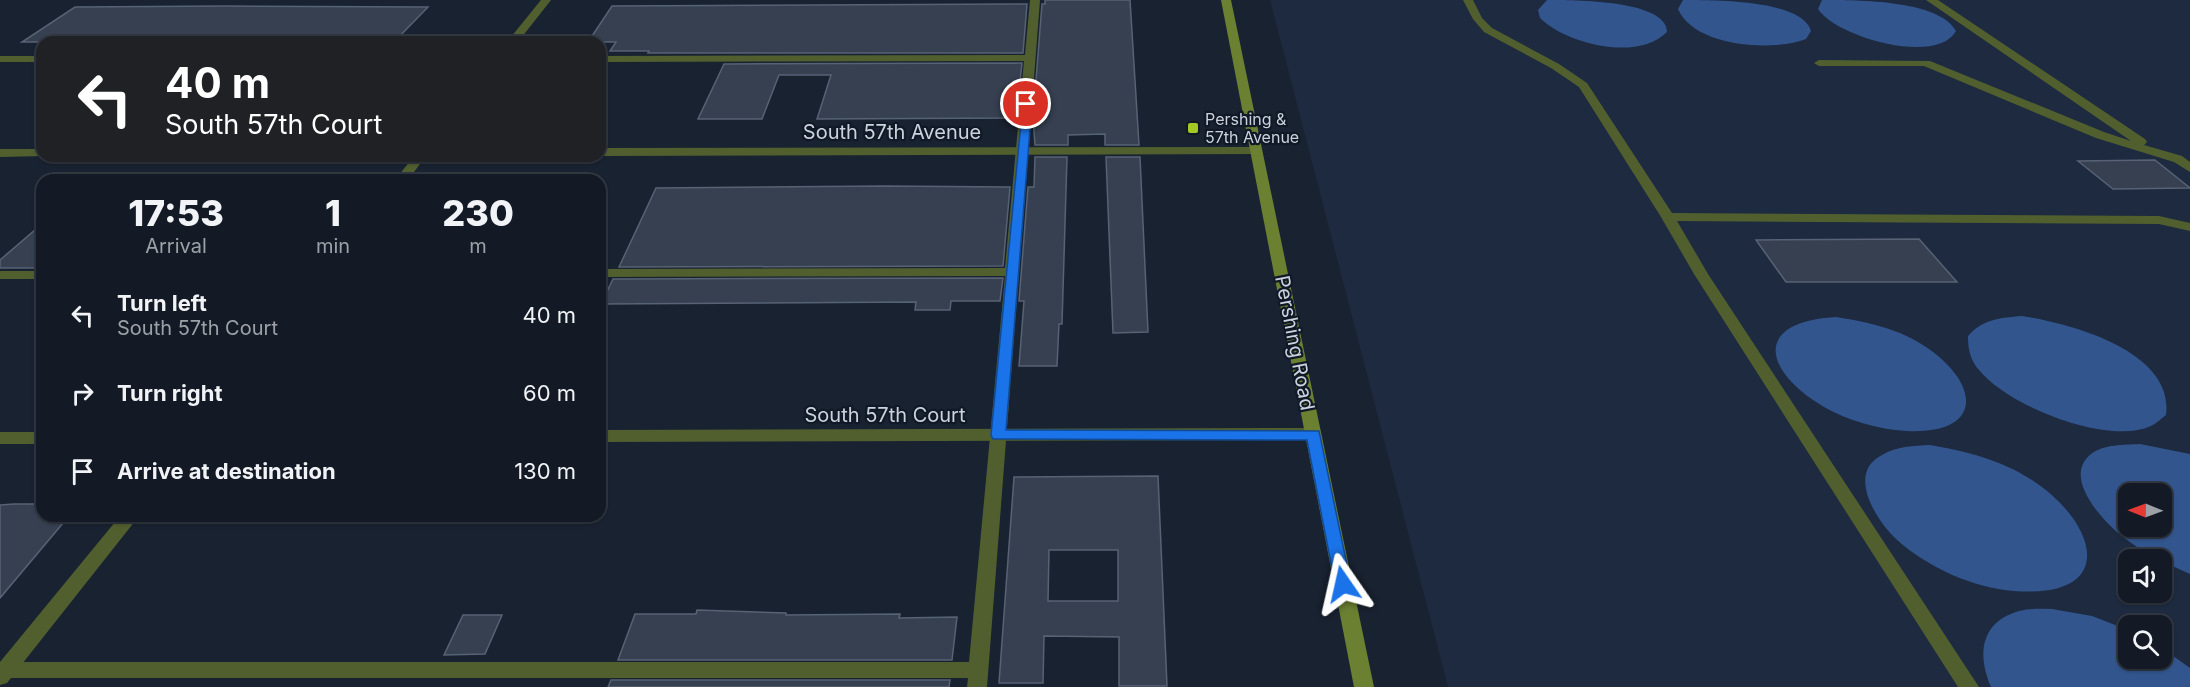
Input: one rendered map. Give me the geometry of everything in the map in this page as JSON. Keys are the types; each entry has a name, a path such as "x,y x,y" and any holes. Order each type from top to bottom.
{"main road":[{"name":"Pershing Road","path":"1226,0 1364,687"}],"street":[{"path":"517,36 546,0"},
{"path":"2,673 978,679 1035,0"},
{"path":"1468,0 1478,19 1488,30 1555,66 1582,85 1668,217 1714,294 1969,687"},
{"path":"1931,0 2156,152"},
{"path":"606,59 1030,58"},
{"path":"0,59 36,59"},
{"path":"1819,63 1926,63 2100,135 2178,159 2190,168"},
{"name":"South 57th Avenue","path":"606,152 1256,151"},
{"path":"0,153 36,153"},
{"path":"406,174 415,162"},
{"path":"1668,217 2159,220 2190,227"},
{"path":"606,273 1012,272"},
{"path":"0,275 36,275"},
{"name":"South 57th Court","path":"606,436 1313,434"},
{"path":"0,438 36,438"},
{"path":"2,673 125,522"}],"shaded area":[{"path":"1270,0 2190,0 2190,687 1448,687"}],"water":[{"path":"1547,0 1578,0 1636,8 1663,21 1667,32 1654,41 1639,46 1621,48 1584,42 1552,27 1540,18 1538,10"},
{"path":"1683,0 1716,0 1776,8 1792,13 1805,21 1811,31 1806,39 1774,45 1736,43 1717,39 1700,32 1687,22 1678,9"},
{"path":"1822,0 1856,0 1916,8 1933,13 1947,21 1956,31 1945,41 1929,46 1909,47 1887,44 1844,29 1828,19 1818,9"},
{"path":"2022,316 2066,325 2115,344 2137,357 2154,374 2164,393 2166,415 2151,426 2132,431 2110,431 2085,427 2035,409 1993,384 1973,362 1968,336 1986,323"},
{"path":"1836,317 1883,327 1905,335 1944,361 1957,376 1964,391 1966,404 1961,416 1950,425 1932,430 1895,430 1864,424 1843,416 1824,407 1804,393 1789,379 1779,364 1776,351 1779,338 1790,328 1809,321"},
{"path":"2140,444 2190,454 2190,574 2172,566 2172,549 2141,549 2123,537 2172,537 2172,483 2118,483 2118,532 2089,499 2083,487 2081,475 2083,464 2096,451 2121,445"},
{"path":"1930,445 1970,453 2008,467 2032,480 2054,497 2072,517 2083,536 2087,555 2083,571 2070,583 2048,590 1998,589 1967,581 1951,574 1908,549 1888,531 1873,509 1865,484 1866,473 1871,463 1888,452 1905,447"},
{"path":"2031,609 2052,609 2092,616 2118,626 2118,669 2172,669 2172,655 2190,668 2190,687 1991,687 1983,652 1989,631 2006,616"}],"building":[{"path":"1045,0 1130,0 1139,145 1105,145 1105,134 1068,135 1068,145 1035,145 1033,118 1042,4 1045,4"},
{"path":"1027,4 1023,53 648,53 649,51 610,51 616,42 606,42 606,36 592,36 612,6"},
{"path":"75,7 428,7 400,36 36,36 36,42 22,42"},
{"path":"1022,63 1016,118 817,119 831,75 779,75 762,119 698,119 724,64"},
{"path":"1035,157 1067,157 1062,324 1059,324 1057,366 1019,366 1024,301 1019,301 1028,187 1034,187"},
{"path":"1106,157 1140,157 1148,332 1113,333"},
{"path":"2155,160 2190,188 2113,189 2078,161"},
{"path":"1010,187 1003,266 619,267 656,188"},
{"path":"36,229 36,268 0,268 0,260"},
{"path":"1919,239 1957,282 1786,282 1756,240"},
{"path":"1003,278 1000,301 951,301 950,310 915,310 916,302 606,304 606,294 613,279"},
{"path":"1158,476 1167,686 1119,686 1119,637 1044,636 1043,683 999,683 1014,477","holes":["1049,550 1118,550 1118,601 1048,601"]},
{"path":"36,504 36,522 64,522 0,598 0,505"},
{"path":"697,610 786,613 786,615 900,614 899,618 957,617 952,660 618,660 635,614 696,614"},
{"path":"463,615 502,615 485,654 444,655"},
{"path":"611,680 950,680 949,687 608,687"}],"place":[{"name":"Pershing & 57th Avenue","path":"1193,128"}],"route":[{"path":"1026,104 999,435 1313,434 1343,584"}]}
